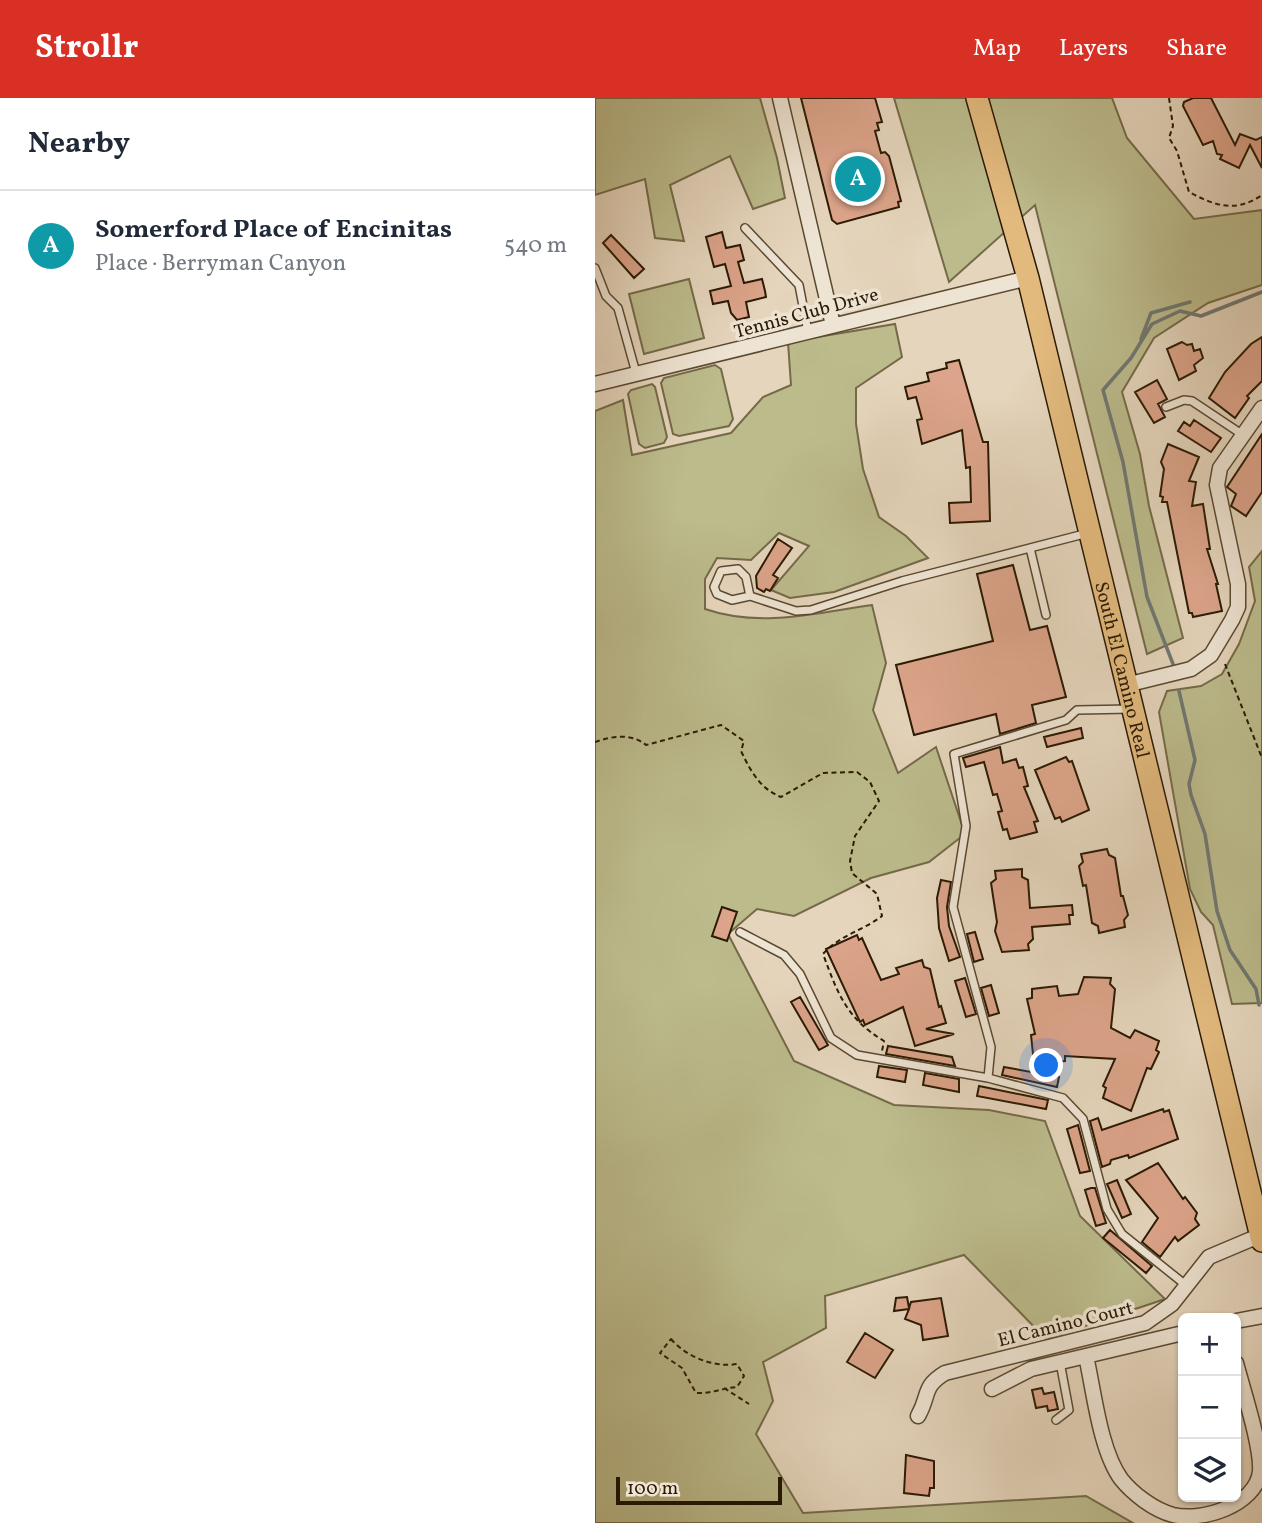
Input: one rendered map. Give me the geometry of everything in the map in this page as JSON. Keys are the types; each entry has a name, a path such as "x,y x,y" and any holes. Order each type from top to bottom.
{"main road":[{"name":"South El Camino Real","path":"978,98 1028,278 1261,1238"}],"street":[{"path":"780,98 833,325"},
{"name":"Tennis Club Drive","path":"595,384 1028,278"},
{"path":"1126,685 1191,669 1211,655 1232,620 1238,607 1238,584 1217,485 1220,468 1262,408"},
{"name":"El Camino Court","path":"918,1416 927,1401 926,1389 930,1382 945,1373 1145,1323 1172,1304 1209,1257 1261,1238"},
{"path":"1241,1320 1262,1316"},
{"path":"992,1389 1031,1369 1178,1335"},
{"path":"1086,1356 1111,1463 1122,1481 1139,1496 1156,1508 1175,1516 1198,1516 1224,1508 1247,1497 1256,1486 1261,1459 1239,1376"}],"lane":[{"path":"745,228 799,285 809,333"},
{"path":"595,268 605,296 618,308 636,373"},
{"path":"1167,407 1184,400 1192,401 1243,435"},
{"path":"750,596 746,577 738,569 721,571 716,578 714,587 723,597 731,600 750,596 796,611 811,610 902,581 1089,533"},
{"path":"1030,548 1046,615"},
{"path":"988,1078 991,1047 953,907 967,826 954,754 1066,720 1077,710 1132,709"},
{"path":"740,932 785,955 800,974 831,1038 857,1055 988,1078 1063,1098 1083,1119 1107,1209 1122,1234 1187,1286"},
{"path":"1056,1420 1069,1410 1060,1362"}],"path":[{"path":"1169,98 1173,127 1169,138 1177,151 1188,192 1206,202 1233,207 1243,207 1262,195"},
{"path":"1225,664 1262,758"},
{"path":"595,742 624,736 639,739 646,745 721,725 744,741 741,751 753,776 772,794 781,797 823,773 857,772 870,782 879,801 855,836 850,860 852,873 877,894 882,916 866,928 834,942 823,954 847,1010 867,1031 884,1041 880,1059"},
{"path":"671,1339 688,1354 723,1366 737,1364 744,1376 737,1387 723,1388 709,1394 696,1393 683,1367 660,1353 664,1346 671,1339"},
{"path":"723,1388 749,1404"}],"shaded area":[{"path":"595,98 760,98 785,198 753,209 730,156 670,185 684,241 655,238 645,179 595,195"},
{"path":"894,98 1112,98 1127,138 1194,219 1262,210 1262,285 1208,303 1154,338 1122,392 1140,454 1149,506 1183,638 1147,654 1035,205 949,282"},
{"path":"689,279 704,338 644,354 629,294"},
{"path":"895,324 902,357 856,388 856,424 863,469 879,517 906,536 928,558 834,592 790,598 771,590 809,546 779,533 751,560 717,558 705,579 705,609 746,618 767,618 809,615 872,605 886,663 873,710 898,773 936,747 965,834 929,862 871,878 794,916 757,909 728,934 794,1061 894,1105 989,1110 1045,1121 1080,1216 1165,1299 1046,1339 964,1255 825,1296 826,1328 763,1362 773,1401 756,1434 803,1513 1086,1496 1133,1523 595,1523 595,411 623,400 632,455 731,433 763,397 791,385 788,342"},
{"path":"715,365 721,369 733,419 729,426 679,436 673,434 661,383 664,378"},
{"path":"652,384 667,437 664,443 645,448 639,444 628,394 631,390"},
{"path":"1262,551 1262,1003 1232,1004 1213,925 1201,912 1190,889 1159,712 1167,691 1201,686 1222,674 1239,644 1255,601 1249,567"}],"building":[{"path":"801,98 875,98 882,122 877,123 879,130 875,131 881,153 885,152 889,156 901,201 898,202 899,207 837,224 832,220"},
{"path":"1193,98 1211,98 1235,145 1240,134 1256,140 1262,137 1262,168 1250,145 1239,168 1220,159 1222,155 1217,154 1213,141 1203,145 1183,106 1184,102"},
{"path":"722,232 726,248 740,245 744,260 738,262 744,283 762,279 765,291 766,297 746,302 749,317 737,320 731,313 728,301 713,304 710,291 731,286 725,264 714,267 706,237"},
{"path":"611,235 644,269 634,278 603,243"},
{"path":"1262,337 1262,381 1247,396 1249,398 1235,418 1209,398 1225,372 1251,344"},
{"path":"1182,342 1192,344 1194,351 1200,349 1203,358 1194,365 1196,371 1179,380 1167,349"},
{"path":"959,360 983,442 988,442 990,521 950,523 949,503 971,502 970,467 966,468 962,430 922,444 917,420 922,419 916,397 908,399 905,387 929,381 927,373 947,368 946,363"},
{"path":"1157,380 1167,399 1158,404 1165,417 1154,423 1135,392"},
{"path":"1194,420 1221,438 1211,452 1178,431 1184,422 1190,426"},
{"path":"1262,434 1262,492 1246,516 1231,506 1236,494 1227,487"},
{"path":"1168,444 1199,457 1189,481 1196,482 1192,506 1203,504 1210,549 1207,549 1218,584 1222,611 1193,617 1192,613 1189,613 1167,502 1162,502 1163,497 1160,496 1164,469 1161,462"},
{"path":"778,539 792,548 773,575 778,578 770,591 766,589 764,592 757,588 756,576"},
{"path":"1013,565 1030,630 1047,626 1066,697 1032,705 1036,723 1000,734 996,714 914,735 896,665 993,641 977,574"},
{"path":"1081,728 1083,738 1047,747 1044,737"},
{"path":"1000,747 1003,763 1016,759 1019,768 1023,767 1028,786 1024,787 1038,821 1034,822 1037,832 1010,839 1007,829 1003,830 998,812 1002,811 997,794 993,795 984,762 966,767 963,758"},
{"path":"1066,757 1069,762 1072,761 1089,810 1062,822 1060,817 1055,819 1035,770"},
{"path":"1107,849 1109,855 1115,858 1121,896 1128,915 1124,920 1125,927 1099,933 1098,926 1092,923 1086,885 1083,886 1079,866 1083,862 1081,854"},
{"path":"1022,869 1022,877 1028,880 1030,908 1072,905 1073,915 1069,915 1070,924 1032,927 1033,939 1028,944 1029,950 1002,952 995,931 997,922 991,883 996,879 995,871"},
{"path":"941,880 951,882 947,907 949,926 960,957 949,961 939,928 937,898"},
{"path":"722,907 737,912 727,941 712,936"},
{"path":"975,932 983,959 974,962 967,934"},
{"path":"857,935 859,940 862,938 881,980 899,974 896,968 922,960 924,967 930,969 939,1007 941,1006 946,1023 926,1029 954,1034 915,1046 903,1007 865,1025 863,1020 860,1022 826,949"},
{"path":"1084,977 1111,978 1110,984 1115,989 1111,1028 1130,1038 1135,1030 1159,1041 1156,1050 1159,1052 1151,1069 1147,1068 1131,1111 1103,1098 1106,1088 1103,1086 1115,1059 1065,1056 1065,1061 1038,1064 1037,1054 1033,1054 1031,1035 1035,1034 1027,999 1032,998 1032,989 1057,986 1059,996 1078,994"},
{"path":"965,978 976,1014 966,1017 955,981"},
{"path":"991,985 999,1013 989,1016 981,988"},
{"path":"800,997 828,1045 819,1050 791,1002"},
{"path":"888,1046 952,1057 955,1066 886,1054"},
{"path":"879,1066 907,1070 905,1082 877,1077"},
{"path":"1004,1067 1059,1077 1057,1087 1002,1075"},
{"path":"925,1073 959,1079 959,1092 923,1085"},
{"path":"979,1086 1048,1100 1046,1109 977,1096"},
{"path":"1163,1109 1164,1112 1169,1110 1178,1139 1129,1158 1128,1155 1111,1160 1110,1164 1102,1167 1090,1121 1098,1118 1102,1130"},
{"path":"1078,1125 1090,1171 1080,1173 1067,1129"},
{"path":"1158,1163 1183,1199 1185,1197 1197,1213 1195,1219 1199,1225 1178,1241 1175,1237 1160,1257 1142,1242 1158,1218 1126,1180"},
{"path":"1117,1180 1131,1214 1122,1218 1107,1184"},
{"path":"1095,1188 1106,1223 1096,1226 1085,1190"},
{"path":"1110,1230 1152,1266 1146,1273 1103,1238"},
{"path":"907,1297 909,1308 911,1302 941,1298 948,1336 923,1340 921,1325 905,1319 909,1309 894,1311 896,1298"},
{"path":"865,1333 893,1350 875,1378 847,1362"},
{"path":"1042,1388 1044,1394 1054,1392 1058,1409 1048,1411 1047,1406 1036,1408 1032,1390"},
{"path":"906,1455 934,1461 934,1488 930,1488 929,1496 904,1493"}],"waterway":[{"path":"1173,664 1147,597 1123,462 1103,390 1131,358 1152,324 1180,311 1201,316 1262,292"},
{"path":"1141,339 1151,313 1190,302"},
{"path":"1179,691 1195,760 1189,784 1205,834 1217,911 1230,950 1256,989 1259,1005"}],"place":[{"name":"Somerford Place of Encinitas","path":"858,179"}]}
